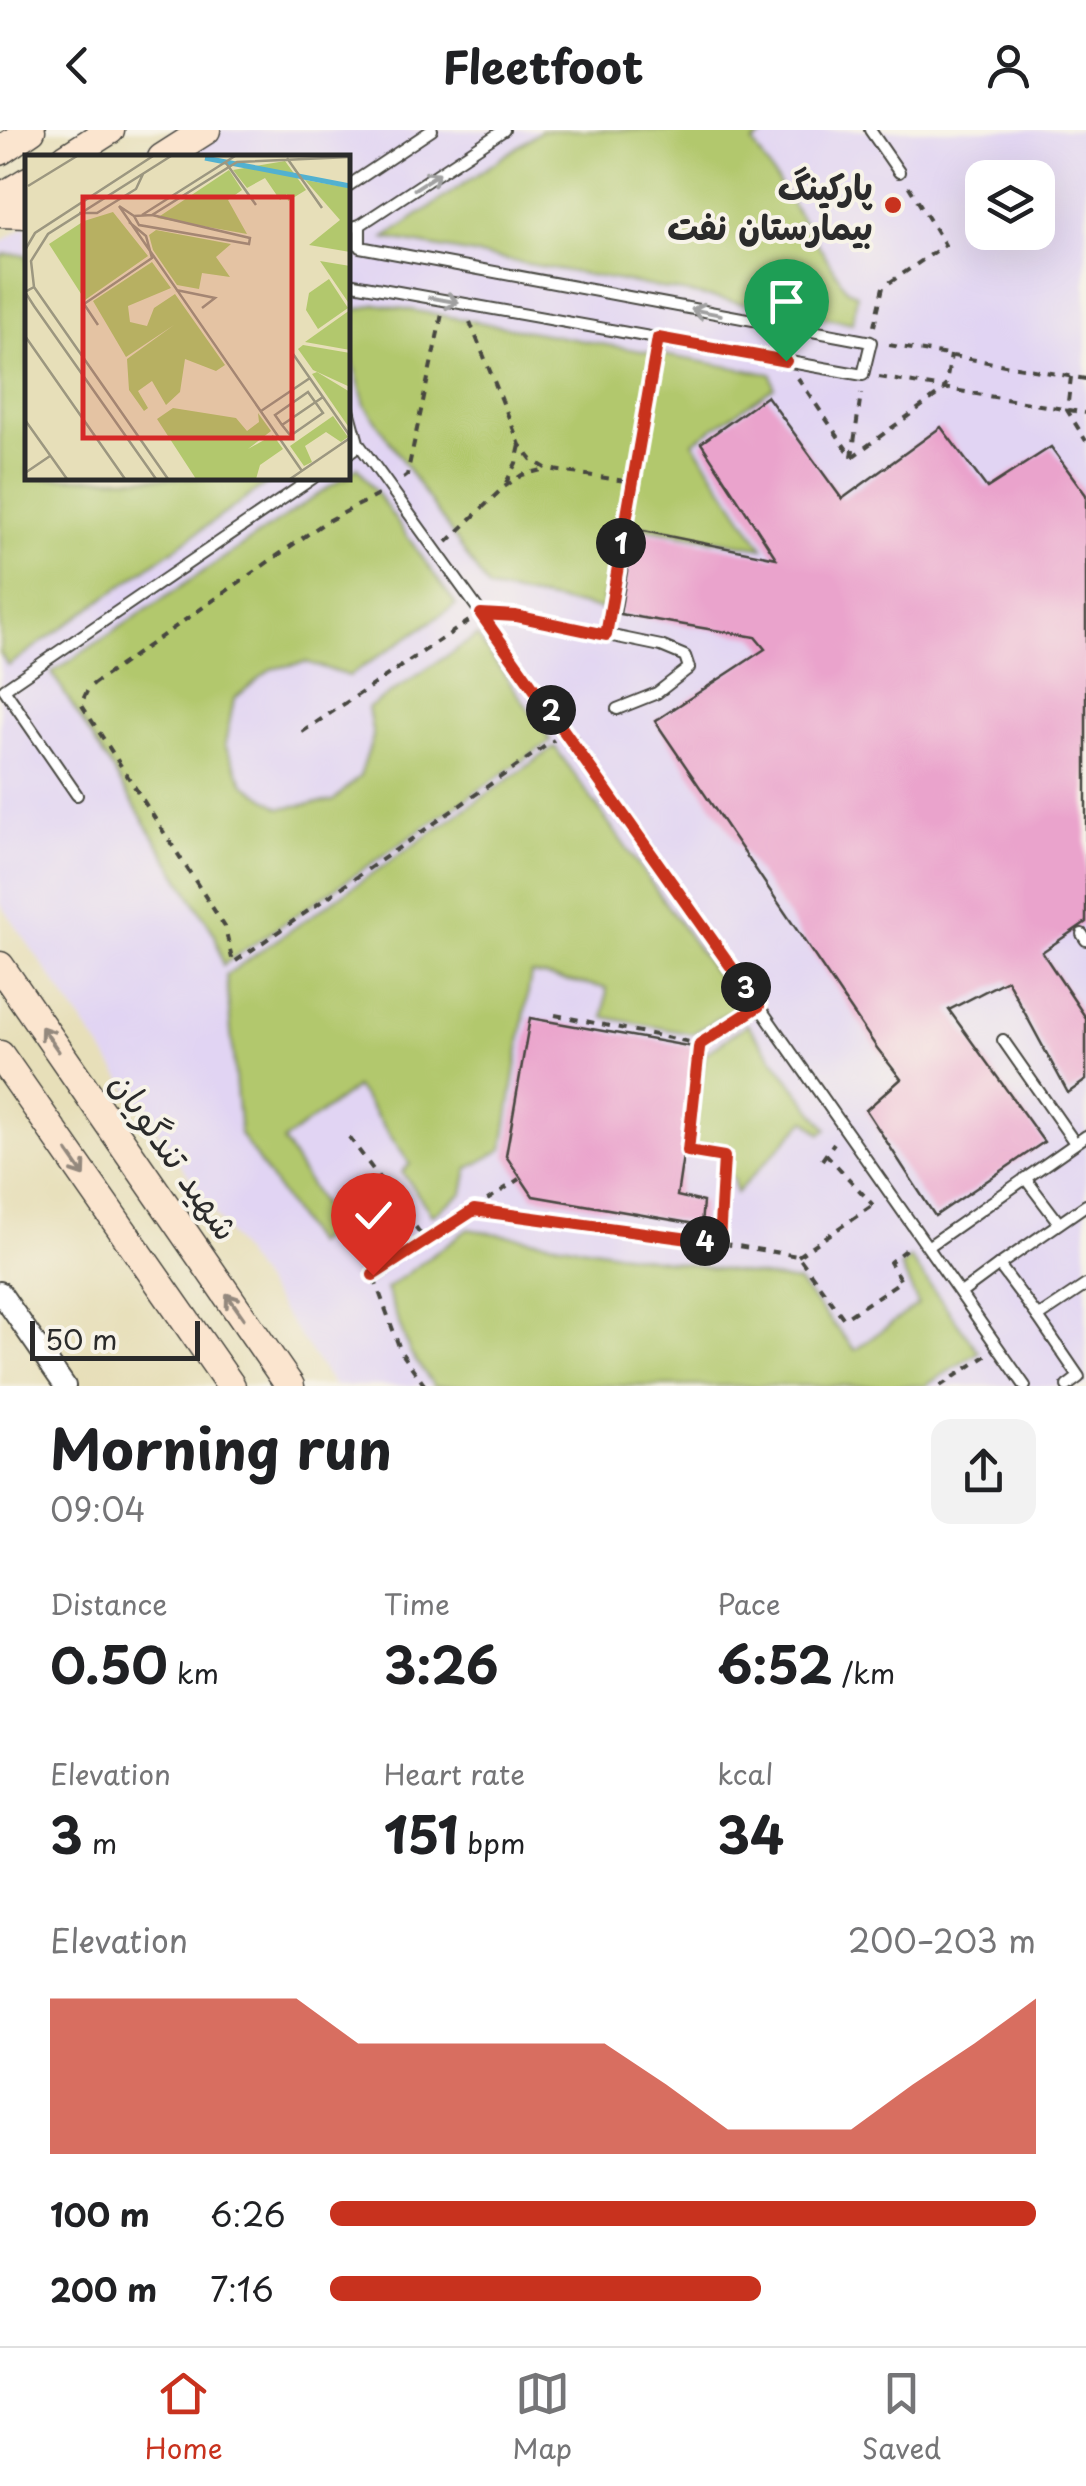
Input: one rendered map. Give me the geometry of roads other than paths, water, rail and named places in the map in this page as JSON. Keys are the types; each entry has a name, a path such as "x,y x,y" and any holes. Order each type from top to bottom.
{"main road":[{"path":"0,150 30,130"},
{"path":"71,155 110,130"},
{"path":"165,150 206,130"},
{"path":"0,198 25,183"},
{"path":"0,213 25,214"},
{"name":"شهید تندگویان","path":"0,966 290,1386"},
{"path":"0,1055 230,1386"}],"street":[{"path":"0,1292 65,1386"}],"lane":[{"path":"350,185 432,130"},
{"path":"350,228 360,225 504,130"},
{"path":"870,130 899,172"},
{"path":"350,284 863,375 870,342 360,247 360,225"},
{"path":"350,413 360,446"},
{"path":"350,432 566,731 1024,1386"},
{"path":"350,453 360,446"},
{"path":"77,795 2,686 310,480"},
{"path":"481,614 516,616 661,646 685,656 689,668 658,693 617,709"},
{"path":"1004,1040 1075,1143"},
{"path":"925,1242 1086,1136"},
{"path":"1025,1178 1059,1224"},
{"path":"960,1292 1086,1204"},
{"path":"999,1265 1082,1375 1067,1386"},
{"path":"1038,1317 1086,1285"}],"place":[{"name":"پارکینگ بیمارستان نفت","path":"893,205"}]}
